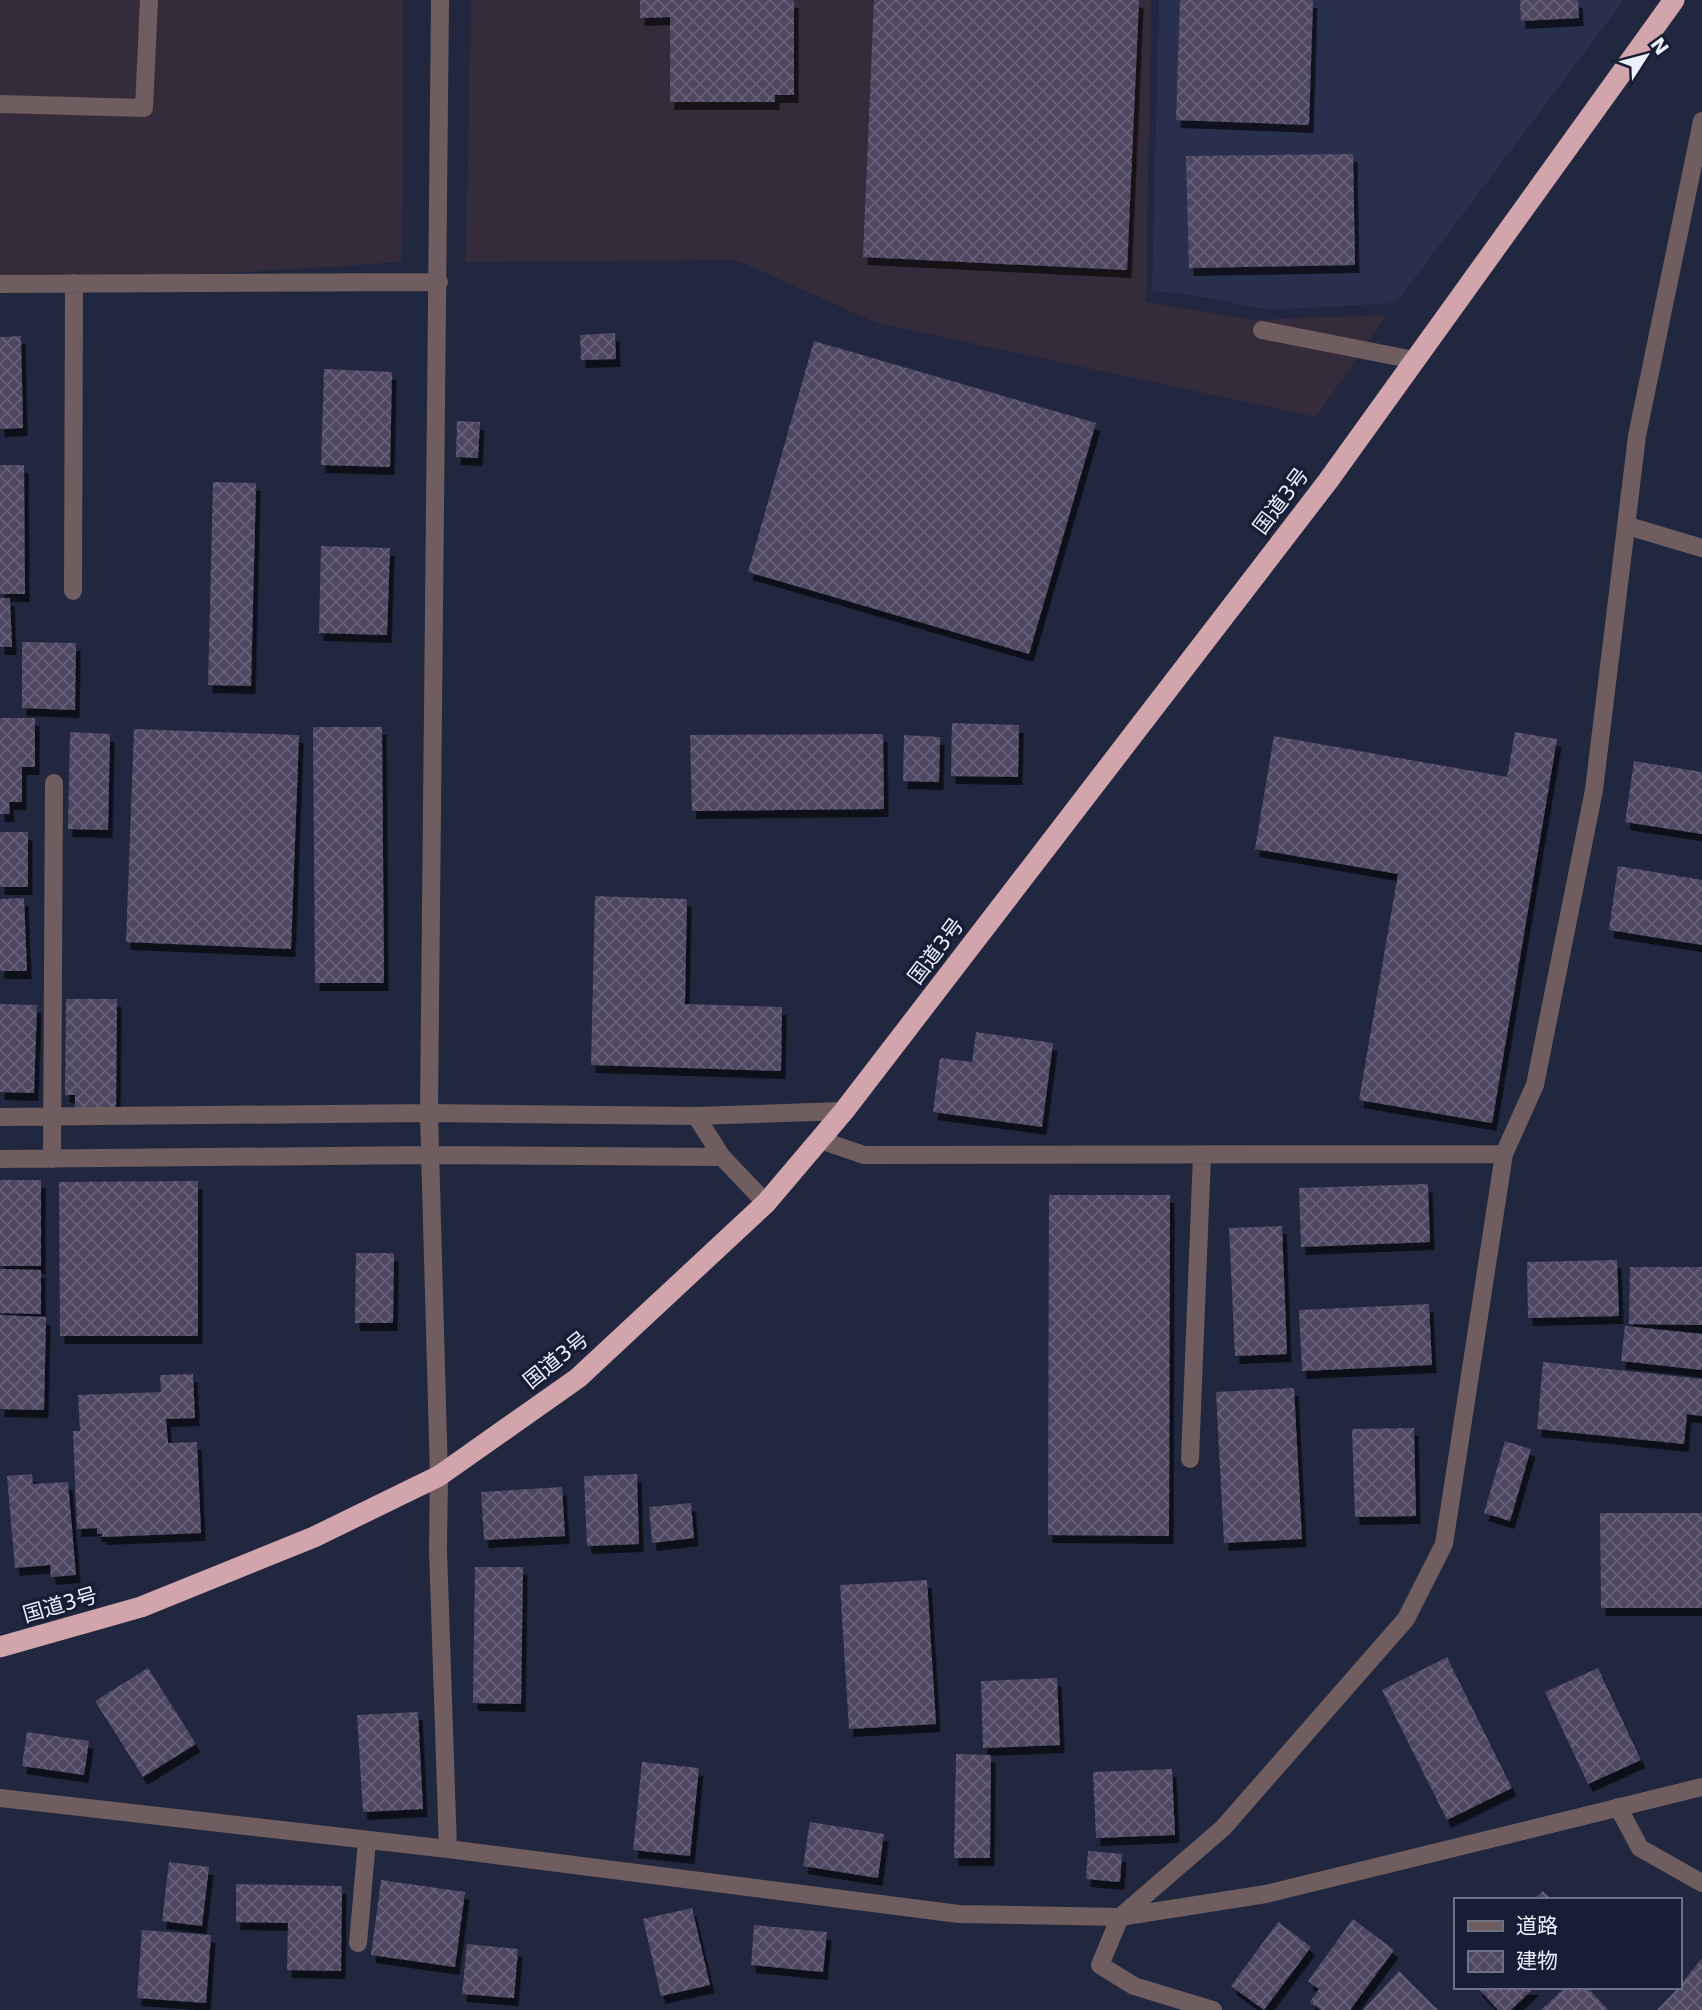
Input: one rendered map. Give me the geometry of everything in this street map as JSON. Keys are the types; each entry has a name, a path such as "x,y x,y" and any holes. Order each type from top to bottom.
{"highway":[{"name":"国道3号","path":"0,1647 141,1607 314,1537 439,1475 578,1378 766,1203 844,1111 1328,481 1674,0"}],"street":[{"path":"0,104 144,108 149,0"},
{"path":"440,0 429,1114 439,1475 438,1550 448,1849"},
{"path":"1213,2010 1134,1986 1100,1965 1121,1917 1223,1828 1406,1619 1444,1544 1504,1154 1535,1085 1594,790 1637,436 1702,121"},
{"path":"0,284 439,282"},
{"path":"73,591 74,283"},
{"path":"1262,330 1415,360"},
{"path":"1628,526 1702,548"},
{"path":"52,1159 55,1117 54,783"},
{"path":"0,1117 429,1114 696,1116 844,1111"},
{"path":"696,1116 722,1157 766,1203"},
{"path":"820,1140 864,1155 1504,1154"},
{"path":"0,1158 430,1155 722,1157"},
{"path":"1190,1459 1202,1155"},
{"path":"0,1798 448,1849 959,1914 1121,1917 1266,1894 1702,1787"},
{"path":"1618,1807 1640,1848 1702,1883"},
{"path":"358,1943 366,1841"}],"shaded area":[{"path":"0,0 403,0 402,262 74,283 0,282"},
{"path":"471,0 1151,0 1146,302 1254,320 1386,315 1316,417 877,323 736,260 466,262"},
{"path":"1159,0 1624,0 1396,303 1270,310 1191,295 1152,291"}],"building":[{"path":"640,0 794,0 794,95 775,95 775,102 670,102 670,17 640,18"},
{"path":"874,0 1139,0 1127,270 863,257"},
{"path":"1180,0 1313,0 1309,125 1176,120"},
{"path":"1520,0 1578,0 1579,18 1521,21"},
{"path":"1353,154 1355,265 1189,268 1186,156"},
{"path":"615,333 616,359 581,360 580,335"},
{"path":"21,336 23,428 0,429 0,337"},
{"path":"814,341 1096,423 1029,654 748,572"},
{"path":"324,369 392,372 390,467 321,465"},
{"path":"457,421 480,422 478,458 456,457"},
{"path":"0,465 24,465 25,594 0,594"},
{"path":"213,482 256,483 251,686 208,685"},
{"path":"321,546 390,548 387,635 319,633"},
{"path":"0,598 10,598 12,647 0,647"},
{"path":"22,642 76,643 75,710 22,708"},
{"path":"0,718 35,718 35,767 22,767 22,802 9,802 10,814 0,814"},
{"path":"952,723 1019,725 1018,777 951,776"},
{"path":"313,727 382,727 384,983 315,983"},
{"path":"134,729 299,735 291,949 126,942"},
{"path":"70,732 110,734 108,830 68,829"},
{"path":"1515,732 1557,739 1492,1123 1359,1100 1398,874 1255,849 1274,736 1507,777"},
{"path":"883,734 884,809 692,811 690,735"},
{"path":"904,735 940,737 939,782 903,781"},
{"path":"1634,761 1702,772 1702,834 1625,822"},
{"path":"0,832 28,832 28,887 0,887"},
{"path":"1618,866 1702,880 1702,945 1609,930"},
{"path":"595,896 687,899 685,1004 782,1007 781,1071 591,1065"},
{"path":"24,898 27,971 0,971 0,899"},
{"path":"66,999 117,999 116,1109 75,1108 75,1095 65,1095"},
{"path":"0,1004 37,1005 34,1093 0,1092"},
{"path":"976,1032 1053,1043 1042,1127 933,1112 940,1058 972,1062"},
{"path":"0,1180 41,1180 41,1266 0,1266"},
{"path":"198,1181 198,1336 60,1336 59,1182"},
{"path":"1428,1184 1430,1242 1301,1247 1299,1188"},
{"path":"1049,1195 1170,1195 1169,1536 1048,1535"},
{"path":"1282,1226 1287,1354 1235,1356 1229,1228"},
{"path":"356,1253 394,1253 393,1323 355,1323"},
{"path":"1617,1260 1619,1316 1528,1318 1527,1262"},
{"path":"1630,1267 1702,1267 1702,1325 1629,1324"},
{"path":"0,1269 41,1270 41,1314 0,1313"},
{"path":"1429,1304 1432,1365 1302,1371 1299,1310"},
{"path":"0,1315 46,1317 44,1410 0,1409"},
{"path":"1625,1326 1702,1334 1702,1370 1621,1361"},
{"path":"1543,1362 1702,1379 1702,1416 1687,1414 1684,1444 1537,1429"},
{"path":"193,1374 195,1418 166,1419 168,1443 197,1442 201,1533 102,1537 102,1534 97,1534 97,1528 77,1529 73,1431 80,1431 78,1395 161,1392 160,1375"},
{"path":"1294,1388 1302,1539 1224,1543 1216,1392"},
{"path":"1414,1428 1416,1516 1355,1517 1352,1429"},
{"path":"1505,1441 1531,1449 1510,1521 1484,1513"},
{"path":"32,1474 33,1484 68,1482 76,1575 51,1577 50,1565 15,1568 7,1476"},
{"path":"637,1474 639,1544 587,1546 584,1476"},
{"path":"562,1487 565,1536 484,1540 481,1492"},
{"path":"691,1503 694,1538 652,1543 649,1507"},
{"path":"1600,1513 1702,1513 1702,1608 1601,1608"},
{"path":"475,1567 523,1567 521,1704 473,1703"},
{"path":"927,1580 936,1724 849,1729 840,1585"},
{"path":"1447,1657 1512,1788 1447,1820 1382,1690"},
{"path":"148,1668 196,1744 143,1777 95,1701"},
{"path":"1598,1668 1641,1760 1588,1784 1545,1692"},
{"path":"1057,1678 1060,1745 983,1748 981,1681"},
{"path":"418,1712 423,1809 363,1812 357,1715"},
{"path":"27,1732 89,1741 84,1775 22,1766"},
{"path":"956,1754 991,1755 990,1858 954,1858"},
{"path":"642,1762 699,1768 690,1856 633,1850"},
{"path":"1172,1769 1175,1835 1096,1838 1093,1772"},
{"path":"810,1822 884,1834 878,1878 803,1866"},
{"path":"1088,1851 1122,1854 1120,1882 1086,1879"},
{"path":"169,1862 209,1867 202,1926 162,1921"},
{"path":"381,1880 465,1892 455,1967 371,1955"},
{"path":"236,1884 342,1886 341,1971 287,1970 288,1923 236,1922"},
{"path":"1543,1891 1550,1898 1535,1898"},
{"path":"692,1908 710,1985 661,1996 643,1919"},
{"path":"1353,1919 1394,1950 1350,2010 1321,2010 1310,2002 1319,1989 1308,1981"},
{"path":"1278,1922 1311,1947 1264,2010 1231,1986"},
{"path":"754,1925 827,1932 823,1972 751,1965"},
{"path":"142,1930 211,1935 206,2003 137,1998"},
{"path":"467,1944 518,1949 514,1998 462,1994"},
{"path":"1702,1958 1702,2010 1657,2010 1677,1989 1681,1989 1681,1984"},
{"path":"1399,1971 1438,2010 1363,2010"},
{"path":"1479,1989 1533,1989 1511,2010 1498,2010"},
{"path":"1564,1989 1589,1989 1608,2010 1541,2010"}]}
